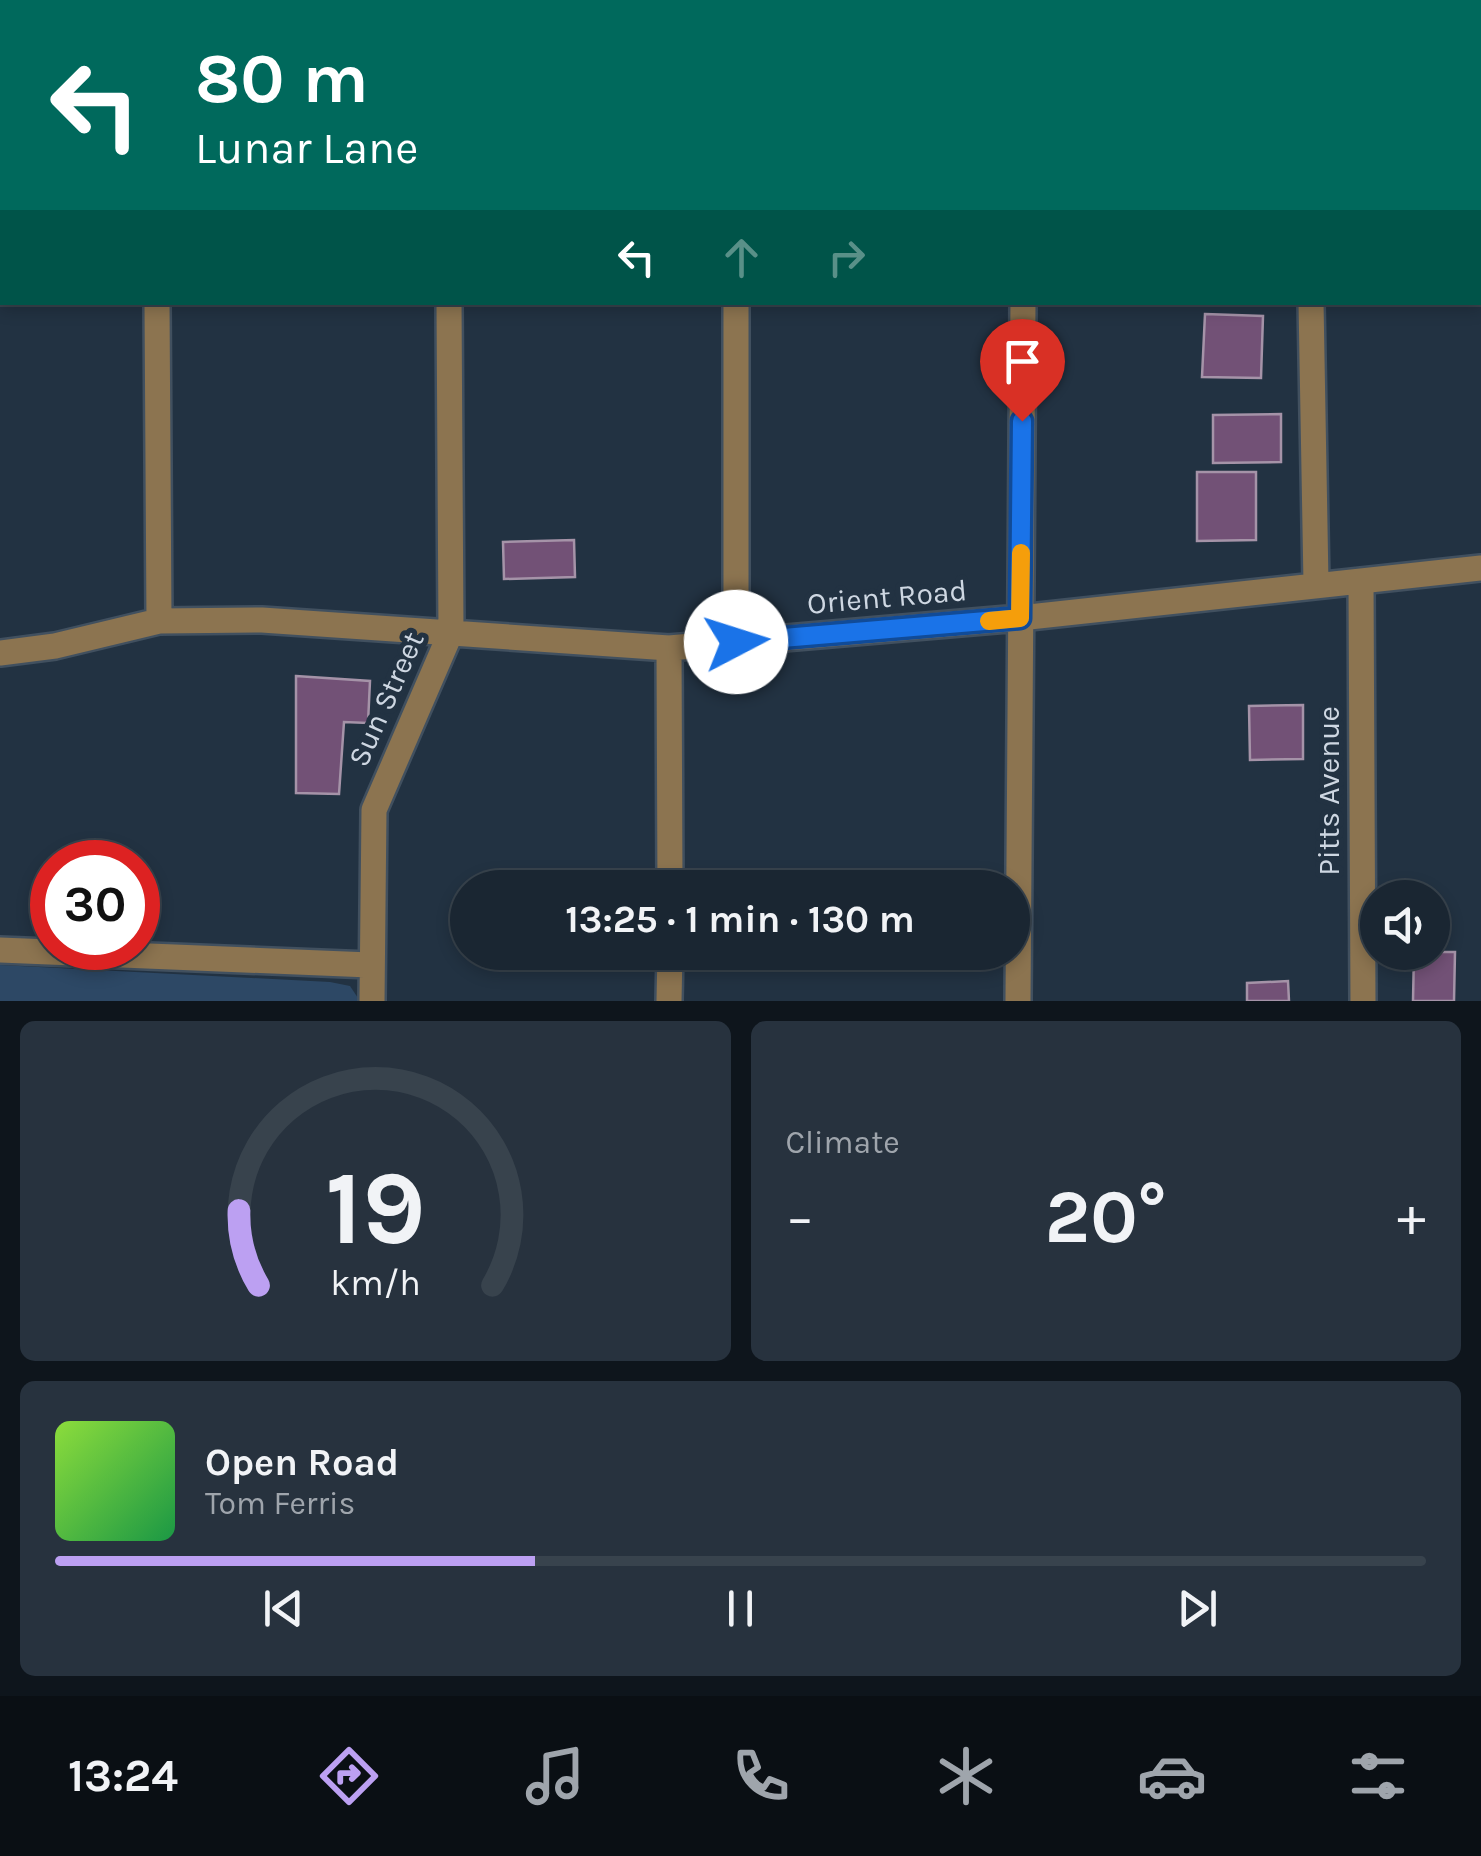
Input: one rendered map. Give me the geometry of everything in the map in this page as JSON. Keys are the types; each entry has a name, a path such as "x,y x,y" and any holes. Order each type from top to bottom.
{"street":[{"path":"157,305 159,621"},
{"name":"Sun Street","path":"372,1001 374,810 451,632 449,305"},
{"path":"736,305 736,642"},
{"path":"1018,1001 1024,305"},
{"path":"1311,305 1316,583"},
{"name":"Orient Road","path":"0,653 55,646 159,621 262,620 670,648 1020,618 1481,568"},
{"name":"Pitts Avenue","path":"1361,580 1363,1001"},
{"path":"670,648 670,870"},
{"path":"0,950 370,965"},
{"path":"670,970 670,1001"}],"shaded area":[{"path":"0,965 30,967 30,970 330,982 350,986 360,1001 0,1001"}],"building":[{"path":"1205,314 1263,316 1261,378 1202,377"},
{"path":"1281,414 1281,462 1213,463 1213,415"},
{"path":"1197,472 1256,472 1256,540 1197,541"},
{"path":"574,540 575,577 504,579 503,542"},
{"path":"296,676 370,681 368,723 344,722 339,794 296,793"},
{"path":"1303,705 1303,759 1250,760 1249,706"},
{"path":"1450,952 1455,952 1454,1001 1413,1001 1414,970 1450,970"},
{"path":"1288,981 1289,1001 1247,1001 1247,983"}],"slow traffic":[{"path":"989,621 1020,618 1021,553"}],"route":[{"path":"736,642 1020,618 1022,421"}]}
